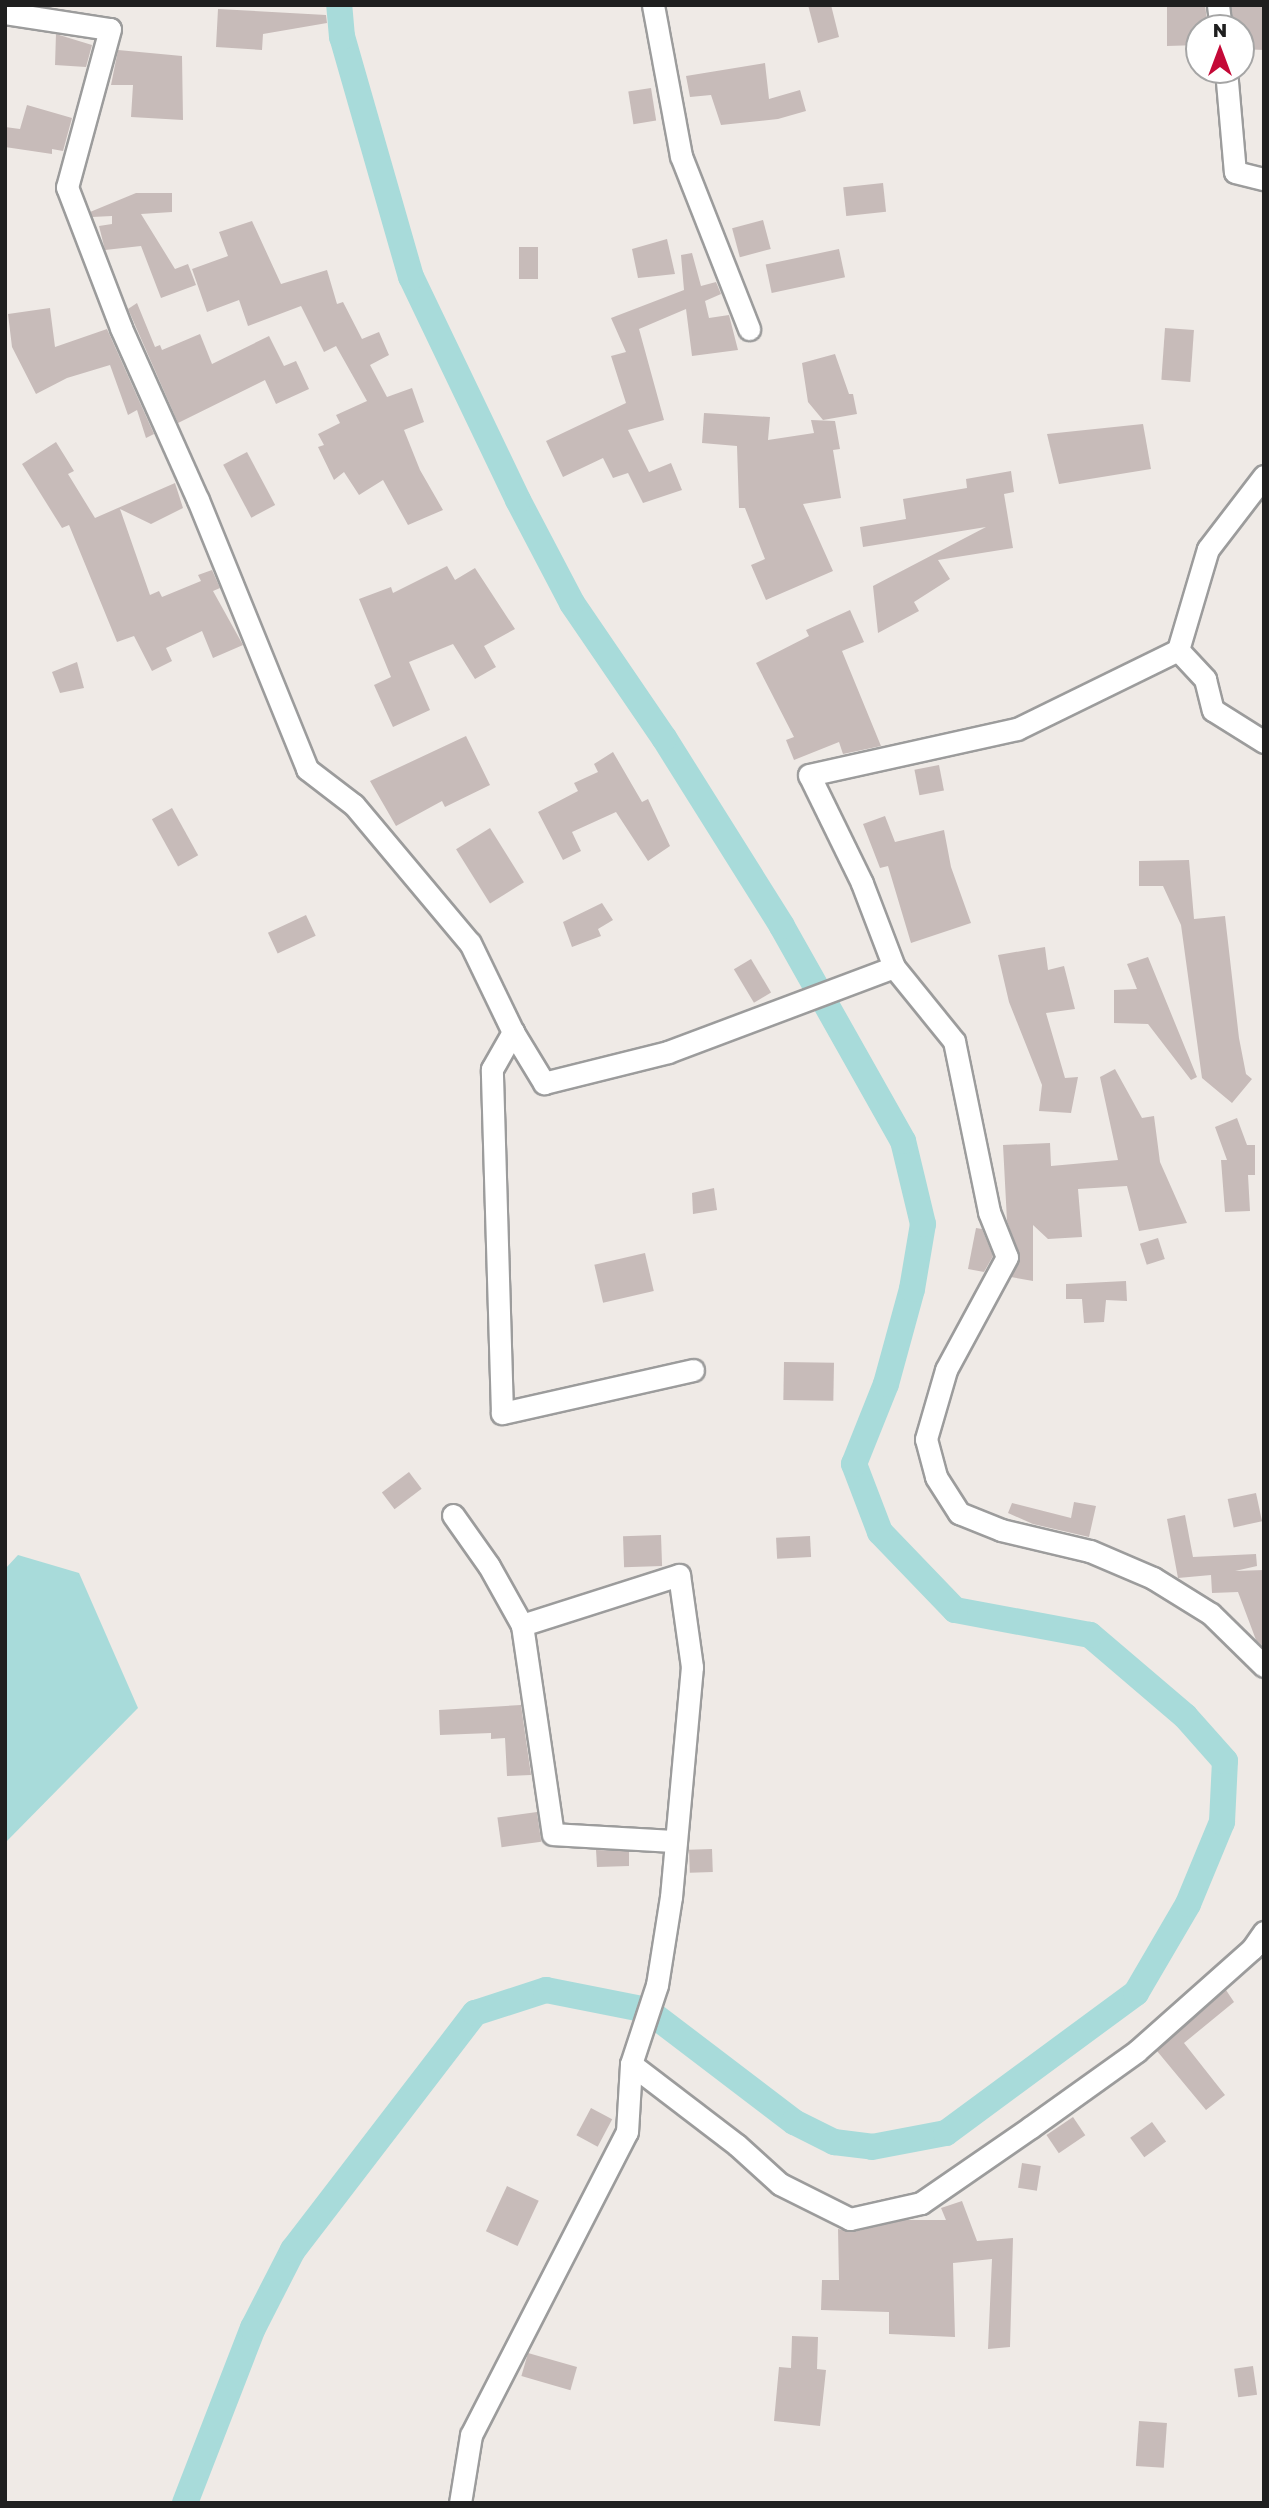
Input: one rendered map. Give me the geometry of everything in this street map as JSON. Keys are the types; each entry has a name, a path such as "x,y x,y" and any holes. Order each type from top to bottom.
{"street":[{"path":"653,5 681,156 749,329"},
{"path":"5,13 110,29 67,187 121,328 198,500 307,769 355,806 470,943 513,1032 544,1083 668,1052 894,967"},
{"path":"1227,84 1235,172 1264,178"},
{"path":"1264,476 1208,549 1178,650 1017,729 809,775 862,883 894,967 954,1041 989,1212 1007,1257 946,1370 926,1439 936,1477 959,1513 1001,1530 1090,1551 1153,1578 1211,1614 1264,1666"},
{"path":"1178,650 1205,679 1213,710 1264,742"},
{"path":"513,1032 492,1069 502,1413 693,1370"},
{"path":"453,1515 489,1566 522,1625 553,1834 676,1840"},
{"path":"460,2503 471,2435 627,2132 631,2064 657,1985 676,1840 692,1667 679,1575 522,1625"},
{"path":"631,2064 737,2145 780,2185 850,2219 921,2203 1020,2135 1137,2051 1252,1949 1264,1932"}],"water":[{"path":"18,1555 79,1573 138,1708 5,1843 5,1569"}],"building":[{"path":"808,5 831,5 839,37 818,43"},
{"path":"1167,5 1205,5 1206,14 1185,14 1185,45 1167,46"},
{"path":"1231,5 1264,5 1264,50 1255,50 1255,14 1232,14"},
{"path":"218,9 326,15 327,23 263,34 262,50 216,47"},
{"path":"56,34 92,45 86,67 55,65"},
{"path":"118,50 182,56 183,120 131,117 133,85 111,85"},
{"path":"765,63 769,99 800,90 806,111 778,119 721,125 711,95 690,97 686,76"},
{"path":"651,88 656,121 633,124 628,92"},
{"path":"27,105 72,118 63,151 52,149 52,154 5,147 5,127 20,129"},
{"path":"883,183 886,212 846,216 843,187"},
{"path":"136,193 172,193 172,212 141,214 175,269 188,264 196,285 161,298 141,246 105,250 99,226 112,224 112,216 92,217 90,212"},
{"path":"763,220 771,249 740,257 732,228"},
{"path":"252,221 281,284 327,270 337,304 343,302 362,339 379,332 389,355 370,365 387,397 412,388 424,422 404,430 420,470 443,510 408,525 383,480 359,495 344,472 334,480 318,447 324,445 318,434 340,423 336,415 367,401 336,346 324,352 301,306 248,326 239,300 207,312 192,269 228,256 219,232"},
{"path":"667,239 675,274 638,278 632,249"},
{"path":"519,247 538,247 538,279 519,279"},
{"path":"839,249 845,277 772,293 766,265"},
{"path":"692,253 701,286 716,282 721,294 705,301 709,318 729,315 738,350 692,356 686,309 639,329 664,420 628,430 649,472 671,463 682,490 643,503 628,473 613,478 603,458 563,477 546,441 626,403 611,356 626,352 611,318 684,290 681,255"},
{"path":"137,303 155,347 160,345 162,350 200,334 212,364 269,336 284,366 296,361 309,389 276,404 265,380 178,423 128,309"},
{"path":"50,308 55,347 107,329 154,434 146,438 137,410 128,415 110,365 67,378 36,394 12,347 8,314"},
{"path":"1165,328 1194,330 1190,382 1161,380"},
{"path":"835,354 849,394 853,394 857,414 823,420 808,402 802,363"},
{"path":"704,413 770,417 768,440 814,433 811,420 835,421 840,449 833,450 841,498 803,504 833,571 766,600 751,565 765,559 745,508 739,508 737,446 702,443"},
{"path":"1143,424 1151,469 1059,484 1047,434"},
{"path":"56,442 74,471 68,474 95,518 175,483 183,508 151,524 120,509 150,595 159,591 162,597 201,581 198,575 212,570 220,588 213,591 243,645 213,658 202,631 166,648 172,661 152,671 134,636 117,642 69,525 62,528 22,464"},
{"path":"247,452 275,505 251,518 223,465"},
{"path":"1011,471 1014,492 1004,494 1013,548 938,560 950,579 914,602 919,611 878,633 873,586 986,527 863,547 860,527 906,519 903,499 967,488 966,479"},
{"path":"447,566 455,580 475,568 515,629 484,646 496,667 475,679 453,644 409,662 430,710 393,727 374,685 391,677 359,599 391,587 393,593"},
{"path":"850,610 864,642 842,651 881,746 843,754 839,742 794,760 786,740 794,737 756,663 809,636 806,630"},
{"path":"77,662 84,688 60,693 52,672"},
{"path":"466,736 490,785 445,807 442,801 396,826 370,781"},
{"path":"613,752 642,802 648,799 670,846 648,861 616,812 572,832 581,851 563,860 538,812 578,791 574,783 598,772 594,764"},
{"path":"939,765 944,791 919,795 914,770"},
{"path":"172,808 198,855 178,866 152,819"},
{"path":"885,816 895,842 944,830 951,867 971,923 911,943 888,866 880,868 863,824"},
{"path":"490,828 524,882 490,903 456,849"},
{"path":"1189,860 1194,919 1225,916 1239,1038 1246,1074 1252,1079 1232,1103 1202,1078 1181,925 1163,886 1139,886 1139,861"},
{"path":"602,903 613,920 598,929 601,936 572,947 563,922"},
{"path":"306,915 316,936 278,954 268,933"},
{"path":"1045,947 1048,970 1064,966 1075,1009 1046,1013 1065,1078 1078,1077 1071,1113 1039,1111 1042,1085 1009,1002 998,955"},
{"path":"1148,957 1197,1077 1191,1080 1148,1024 1114,1023 1114,990 1137,989 1127,964"},
{"path":"751,959 771,992 754,1003 734,969"},
{"path":"1115,1069 1142,1118 1154,1116 1160,1162 1187,1223 1139,1231 1127,1186 1078,1189 1082,1237 1048,1239 1033,1225 1033,1281 1011,1277 1020,1257 1007,1221 1003,1145 1050,1143 1051,1166 1118,1160 1100,1077"},
{"path":"1237,1118 1247,1145 1255,1145 1255,1175 1248,1175 1250,1211 1225,1212 1221,1160 1227,1160 1215,1127"},
{"path":"714,1188 717,1210 693,1214 692,1193"},
{"path":"976,1228 982,1229 993,1256 984,1272 968,1269"},
{"path":"1158,1238 1165,1259 1147,1265 1140,1244"},
{"path":"645,1253 654,1291 603,1303 594,1265"},
{"path":"1126,1281 1127,1301 1106,1300 1104,1322 1084,1323 1082,1299 1066,1299 1066,1284"},
{"path":"784,1362 834,1363 833,1401 783,1400"},
{"path":"409,1472 422,1489 394,1509 382,1492"},
{"path":"1256,1493 1262,1521 1234,1527 1228,1499"},
{"path":"1074,1502 1096,1506 1089,1537 1033,1524 1008,1513 1012,1503 1071,1518"},
{"path":"1185,1515 1193,1557 1256,1554 1257,1566 1235,1571 1264,1570 1264,1647 1256,1640 1238,1592 1212,1593 1211,1575 1178,1578 1167,1519"},
{"path":"661,1535 662,1566 624,1567 623,1536"},
{"path":"810,1536 811,1557 777,1559 776,1538"},
{"path":"521,1705 531,1775 507,1776 505,1738 491,1739 491,1733 440,1735 439,1710"},
{"path":"537,1812 541,1842 502,1847 497,1818"},
{"path":"712,1849 713,1872 690,1873 689,1850"},
{"path":"596,1850 629,1851 629,1866 597,1867"},
{"path":"1226,1990 1234,2002 1184,2043 1225,2095 1206,2110 1157,2051"},
{"path":"591,2108 612,2119 598,2147 576,2135"},
{"path":"1073,2117 1085,2135 1059,2153 1046,2135"},
{"path":"1152,2122 1166,2141 1144,2157 1130,2138"},
{"path":"1022,2163 1041,2166 1037,2191 1018,2188"},
{"path":"507,2186 539,2201 518,2246 486,2231"},
{"path":"962,2201 977,2241 1013,2238 1010,2347 988,2349 992,2259 953,2263 955,2337 889,2334 889,2312 821,2310 822,2280 839,2280 838,2229 853,2232 905,2220 946,2220 941,2208"},
{"path":"792,2336 818,2337 817,2369 826,2370 820,2426 774,2421 779,2367 791,2368"},
{"path":"528,2353 577,2367 570,2390 521,2376"},
{"path":"1253,2366 1257,2395 1238,2397 1234,2369"},
{"path":"1139,2421 1167,2423 1164,2468 1136,2466"}],"waterway":[{"path":"185,2503 253,2328 293,2250 475,2013 546,1990 647,2010 794,2122 834,2142 872,2147 946,2133 1136,1993 1188,1904 1222,1822 1225,1761 1185,1716 1090,1635 955,1610 880,1532 854,1464 886,1384 912,1289 923,1224 903,1141 782,926 664,738 572,603 518,500 411,277 342,37 339,5"}]}
